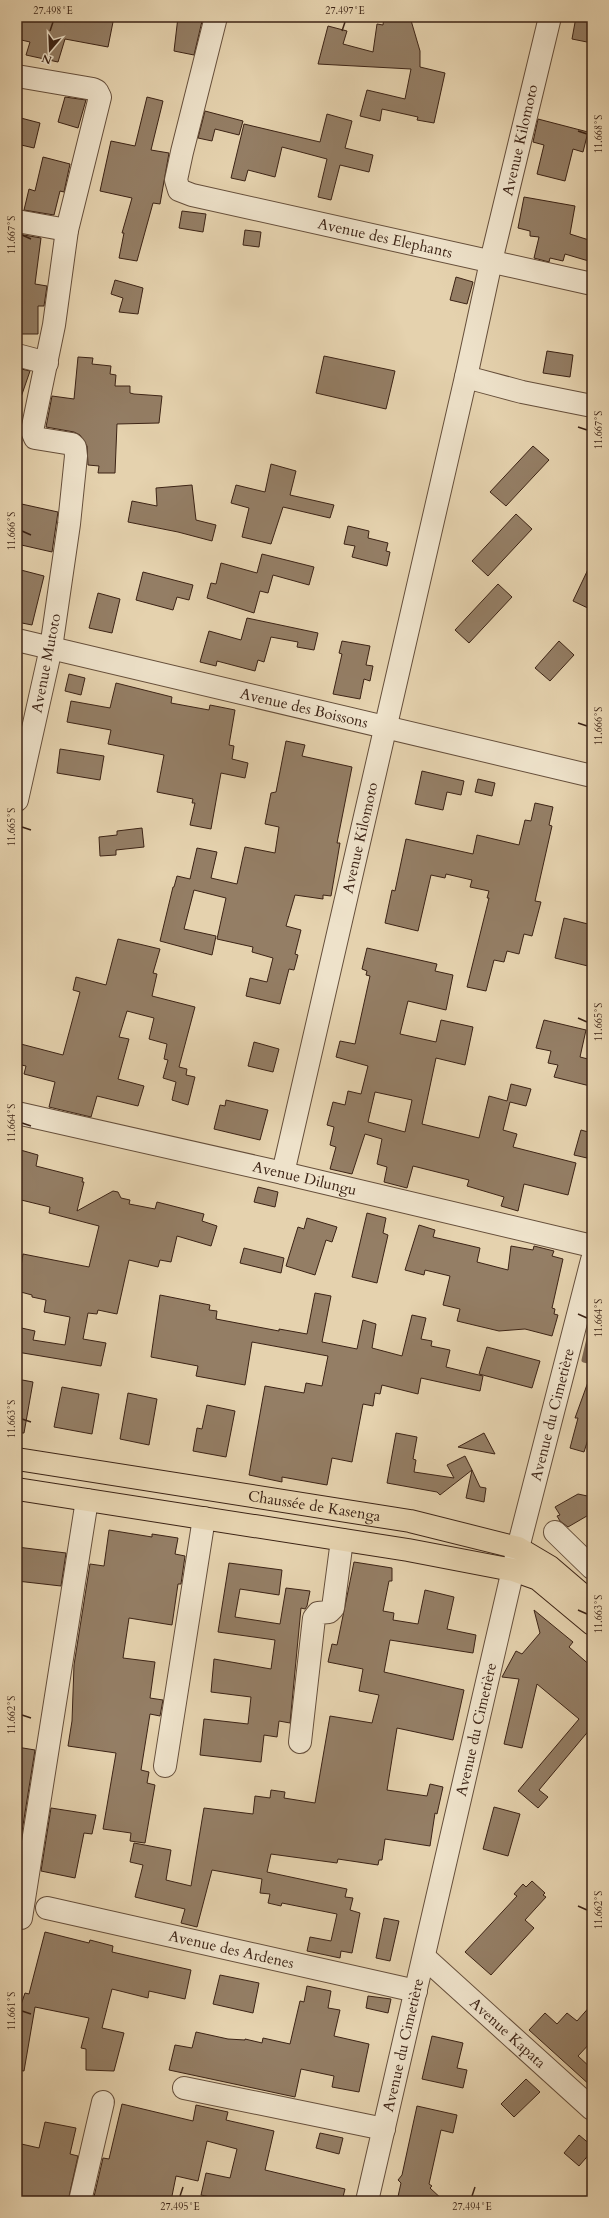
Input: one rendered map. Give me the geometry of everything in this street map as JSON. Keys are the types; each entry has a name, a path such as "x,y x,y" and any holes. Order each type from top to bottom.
{"main road":[{"name":"Chaussée de Kasenga","path":"17,1459 410,1521 518,1548 550,1567 592,1603"},
{"name":"Chaussée de Kasenga","path":"17,1489 342,1540 513,1570 538,1579 592,1624"}],"street":[{"name":"Avenue des Elephants","path":"216,17 176,180 179,190 192,195 491,263 592,284"},
{"name":"Avenue Kilomoto","path":"283,1173 491,263 550,17"},
{"path":"17,76 93,89 97,91 100,97 67,230 46,363 17,355"},
{"path":"17,221 67,230"},
{"name":"Avenue Mutoto","path":"17,800 51,648 69,524 76,456 75,447 72,444 35,438 32,435 46,363"},
{"path":"466,377 522,392 592,406"},
{"name":"Avenue des Boissons","path":"17,640 592,776"},
{"name":"Avenue Dilungu","path":"17,1113 283,1173 592,1246"},
{"name":"Avenue du Cimetière","path":"367,2201 518,1548 592,1260"},
{"path":"21,1918 87,1500"},
{"path":"165,1766 204,1518"},
{"path":"555,1532 592,1568"},
{"path":"300,1742 314,1618 318,1613 329,1612 333,1608 342,1540"},
{"name":"Avenue des Ardenes","path":"48,1908 416,1991"},
{"name":"Avenue Kapata","path":"424,1957 592,2108"},
{"path":"184,2088 384,2129"},
{"path":"80,2201 104,2102"}],"building":[{"path":"17,17 114,17 108,47 65,39 58,62 26,55 30,42 17,39"},
{"path":"178,17 203,17 194,55 174,51"},
{"path":"384,17 410,17 420,51 420,67 445,73 434,123 417,120 418,117 382,109 380,121 360,116 367,90 405,99 411,69 318,64 328,26 347,31 343,44 373,52 377,24 383,25"},
{"path":"576,17 592,17 592,43 572,39"},
{"path":"65,97 86,100 78,128 58,122"},
{"path":"147,97 163,101 151,150 169,153 160,204 153,203 137,261 119,258 124,233 122,233 132,198 100,191 111,141 135,146"},
{"path":"205,111 243,121 239,135 215,129 212,141 198,138"},
{"path":"327,114 352,121 345,148 373,155 369,172 340,165 331,200 318,197 327,159 282,147 275,177 248,170 245,181 231,178 244,124 320,142"},
{"path":"17,117 40,123 34,148 17,144"},
{"path":"538,119 588,132 583,152 573,149 565,181 537,174 544,145 533,142"},
{"path":"43,157 70,164 64,192 60,191 54,215 24,210 29,189 35,191"},
{"path":"524,197 575,206 570,234 592,241 592,262 565,254 563,261 550,258 549,262 534,258 539,237 530,236 530,231 518,228"},
{"path":"182,211 206,214 203,232 179,228"},
{"path":"245,230 261,232 259,247 243,245"},
{"path":"18,234 41,238 35,284 47,286 44,306 38,306 38,334 17,334 18,304 21,283 17,282"},
{"path":"456,277 473,282 467,304 450,300"},
{"path":"115,280 143,288 138,314 119,312 123,298 111,294"},
{"path":"547,351 573,355 570,377 543,373"},
{"path":"324,356 395,371 386,409 316,393"},
{"path":"78,357 93,358 92,364 111,366 110,374 116,375 115,386 130,386 130,393 162,396 159,423 117,424 115,473 98,473 99,466 88,465 87,446 80,435 74,432 46,427 52,396 74,399"},
{"path":"17,368 30,371 19,403 17,403"},
{"path":"533,446 549,460 506,506 490,492"},
{"path":"271,464 296,471 290,495 334,505 330,518 283,507 271,544 242,537 249,508 231,503 236,485 265,492"},
{"path":"192,485 196,520 216,525 212,541 178,532 128,522 132,501 157,506 156,488"},
{"path":"17,503 58,512 52,552 17,544"},
{"path":"516,514 532,529 488,576 472,561"},
{"path":"348,526 369,531 368,538 388,543 386,551 390,552 387,566 352,557 355,546 344,544"},
{"path":"262,554 314,567 309,585 273,575 268,593 260,591 254,613 207,598 211,583 216,584 221,563 257,573"},
{"path":"592,561 592,610 573,601"},
{"path":"17,569 44,576 32,625 17,622"},
{"path":"143,572 193,585 189,600 177,597 173,610 136,600"},
{"path":"498,584 512,597 469,643 455,630"},
{"path":"98,593 120,599 112,633 89,628"},
{"path":"247,618 318,633 314,650 297,647 298,642 271,637 264,662 258,660 255,671 217,661 216,666 200,662 209,631 241,640"},
{"path":"342,641 370,646 366,665 373,666 370,681 364,679 360,699 333,694 342,654 339,653"},
{"path":"559,641 574,655 550,681 535,668"},
{"path":"69,674 85,678 81,695 65,691"},
{"path":"116,683 172,697 171,703 209,710 210,705 235,710 229,745 234,746 232,759 248,763 245,778 221,773 211,829 190,825 195,803 192,803 193,799 157,792 164,755 108,744 111,730 67,722 71,701 110,708"},
{"path":"286,741 305,745 302,756 352,767 337,843 340,843 331,896 323,895 323,899 295,895 286,926 301,930 295,954 298,955 294,970 289,969 280,1004 246,996 250,978 267,982 273,958 252,952 253,947 217,939 226,898 194,890 184,929 216,936 212,955 160,941 177,876 190,879 197,848 217,852 211,878 237,884 245,847 275,853 279,827 265,824 271,793 276,792"},
{"path":"60,749 104,756 100,780 57,773"},
{"path":"422,771 464,781 461,795 447,792 443,810 415,804"},
{"path":"478,779 495,783 492,796 475,792"},
{"path":"535,803 553,807 549,825 552,826 535,901 541,902 532,936 524,934 519,954 507,951 504,962 494,960 486,991 467,987 489,898 487,898 489,891 470,887 472,880 446,874 445,878 431,875 418,931 385,923 392,890 395,891 406,839 473,854 477,835 519,845 525,820 531,821"},
{"path":"142,828 144,847 116,850 116,855 100,856 99,837 117,835 117,831"},
{"path":"564,918 592,925 592,967 555,958"},
{"path":"118,939 160,949 153,973 157,974 152,996 195,1007 179,1067 187,1069 186,1075 195,1077 188,1105 172,1100 176,1082 163,1078 168,1060 164,1059 167,1044 149,1039 154,1018 127,1011 119,1037 129,1039 118,1079 144,1086 138,1106 97,1096 91,1117 49,1107 55,1082 24,1074 26,1066 17,1064 17,1043 63,1055 80,992 73,990 76,977 106,985"},
{"path":"367,948 437,964 435,971 453,975 446,1010 408,1001 400,1034 436,1042 441,1020 473,1027 465,1065 436,1058 422,1124 479,1138 489,1096 507,1101 511,1084 531,1089 526,1106 510,1102 503,1130 517,1134 513,1147 576,1163 568,1195 524,1184 518,1211 501,1206 504,1197 467,1186 469,1180 413,1166 407,1188 384,1182 387,1167 377,1164 382,1139 365,1134 352,1174 330,1169 336,1147 330,1145 334,1127 327,1125 333,1102 345,1105 348,1091 361,1094 368,1066 336,1057 340,1041 355,1044 370,976 366,975 367,971 362,969","holes":["375,1092 412,1100 405,1132 368,1122"]},
{"path":"544,1020 586,1030 580,1057 592,1060 590,1086 554,1077 558,1065 548,1063 551,1051 536,1048"},
{"path":"254,1042 279,1049 273,1072 248,1066"},
{"path":"226,1100 268,1110 260,1140 214,1129 220,1105 225,1106"},
{"path":"581,1130 592,1133 587,1158 574,1155"},
{"path":"17,1149 38,1155 36,1166 83,1178 82,1182 84,1182 77,1211 113,1191 118,1192 121,1198 130,1200 129,1204 155,1209 157,1202 204,1214 202,1221 217,1226 211,1246 177,1236 171,1262 160,1260 158,1267 129,1260 117,1314 98,1310 97,1314 88,1313 83,1339 106,1343 101,1366 17,1352 17,1327 35,1331 33,1340 65,1345 70,1317 44,1312 46,1300 32,1297 32,1295 17,1291 23,1254 89,1267 99,1226 49,1213 50,1207 17,1199"},
{"path":"258,1187 278,1192 275,1207 254,1202"},
{"path":"367,1213 386,1218 383,1233 388,1235 377,1283 352,1277"},
{"path":"307,1218 337,1227 332,1242 326,1240 315,1275 286,1266 298,1227 304,1229"},
{"path":"419,1225 435,1230 433,1237 480,1248 477,1262 508,1270 511,1246 533,1250 534,1246 554,1251 552,1256 563,1259 552,1308 555,1309 554,1314 558,1315 552,1336 525,1329 499,1331 457,1321 460,1309 443,1305 450,1276 425,1270 424,1275 405,1270"},
{"path":"244,1248 284,1258 281,1273 240,1263"},
{"path":"315,1293 331,1296 322,1342 357,1349 363,1320 376,1324 372,1348 402,1356 412,1315 426,1318 421,1339 432,1341 431,1346 450,1350 446,1367 483,1376 480,1391 421,1378 418,1394 382,1385 380,1394 375,1393 373,1406 363,1404 352,1462 332,1458 327,1485 282,1477 282,1482 249,1475 265,1386 304,1393 306,1383 322,1386 328,1356 252,1342 245,1385 196,1376 198,1366 151,1357 160,1295 210,1305 209,1310 217,1311 216,1319 279,1331 279,1329 307,1334"},
{"path":"487,1347 540,1361 532,1388 479,1374"},
{"path":"17,1379 33,1382 24,1433 17,1433"},
{"path":"588,1382 592,1383 592,1434 590,1433 584,1452 570,1448 578,1418 575,1418"},
{"path":"62,1387 99,1394 92,1434 54,1427"},
{"path":"128,1393 157,1399 149,1445 120,1439"},
{"path":"207,1405 235,1411 226,1457 193,1451 197,1428 202,1429"},
{"path":"396,1433 417,1437 413,1459 416,1460 414,1472 454,1478 447,1465 465,1456 472,1470 440,1495 437,1492 387,1483"},
{"path":"484,1433 495,1454 458,1447"},
{"path":"472,1470 480,1487 486,1488 484,1502 466,1498"},
{"path":"578,1494 592,1497 592,1513 568,1527 560,1521 557,1516 560,1515 555,1507"},
{"path":"109,1530 152,1537 152,1534 178,1538 175,1554 185,1556 181,1584 178,1584 172,1625 129,1618 123,1658 155,1662 150,1698 163,1700 160,1716 150,1714 141,1770 149,1772 147,1783 155,1785 145,1843 130,1841 131,1833 103,1829 116,1753 68,1746 72,1721 74,1665 90,1564 104,1566"},
{"path":"17,1547 66,1553 61,1586 17,1581"},
{"path":"354,1562 392,1568 392,1581 389,1581 383,1611 394,1613 393,1620 418,1624 425,1590 454,1597 447,1629 476,1635 473,1653 390,1640 384,1672 464,1690 453,1740 397,1728 387,1790 427,1796 430,1784 443,1787 437,1814 435,1813 430,1846 385,1839 382,1860 379,1860 378,1865 338,1859 337,1863 271,1854 267,1872 347,1889 345,1897 353,1898 350,1910 360,1913 352,1953 341,1951 340,1958 307,1951 310,1937 331,1941 337,1914 282,1903 281,1906 268,1903 270,1894 260,1893 262,1879 212,1870 197,1927 181,1923 185,1909 135,1897 143,1865 130,1862 134,1843 171,1850 166,1880 191,1886 204,1808 253,1814 255,1796 270,1798 271,1790 285,1792 284,1798 315,1803 330,1716 372,1723 379,1695 359,1691 363,1669 328,1662 332,1644 337,1645"},
{"path":"229,1563 282,1570 279,1595 240,1589 235,1617 280,1624 286,1588 310,1591 307,1606 305,1609 301,1608 290,1723 279,1721 277,1737 264,1735 261,1762 200,1755 204,1719 248,1724 251,1697 211,1692 214,1659 271,1669 275,1640 218,1632"},
{"path":"534,1610 573,1642 569,1647 592,1667 592,1729 591,1728 539,1790 548,1797 538,1808 518,1791 579,1719 537,1684 522,1748 504,1744 519,1679 502,1677 516,1651 522,1654 540,1633"},
{"path":"17,1747 35,1750 20,1844 17,1844"},
{"path":"494,1807 520,1814 508,1856 483,1849"},
{"path":"51,1808 96,1815 92,1834 84,1833 75,1878 41,1871"},
{"path":"532,1881 545,1893 543,1895 546,1897 525,1920 534,1928 491,1975 465,1952 517,1896 514,1894 523,1884 526,1887"},
{"path":"384,1918 399,1921 390,1961 376,1958"},
{"path":"45,1932 89,1943 90,1940 113,1946 112,1952 191,1970 185,1999 149,1991 148,1998 112,1989 102,2028 124,2033 114,2071 86,2070 86,2049 81,2048 89,2018 35,2007 24,2071 17,2070 17,2016 25,1993 29,1994"},
{"path":"220,1975 259,1983 253,2013 213,2004"},
{"path":"307,1986 331,1991 328,2008 340,2010 334,2036 369,2044 359,2092 332,2087 334,2076 301,2069 295,2097 169,2070 175,2045 192,2048 196,2032 228,2039 245,2039 262,2043 263,2038 290,2044 300,2001 304,2002"},
{"path":"368,1996 391,1999 388,2013 366,2008"},
{"path":"592,2004 592,2041 578,2056 592,2069 592,2087 529,2030 545,2013 557,2024 567,2013 577,2021"},
{"path":"432,2036 463,2043 457,2068 467,2070 463,2088 422,2079"},
{"path":"526,2079 540,2092 514,2117 501,2104"},
{"path":"122,2104 193,2121 196,2105 228,2112 226,2120 274,2131 265,2170 345,2189 342,2201 229,2201 201,2195 206,2173 230,2178 237,2149 207,2141 198,2181 176,2176 171,2201 93,2201 103,2158 109,2159"},
{"path":"417,2106 457,2115 453,2133 441,2130 429,2184 432,2186 430,2188 444,2201 397,2201 401,2183 398,2180 402,2175"},
{"path":"45,2122 76,2128 70,2154 78,2156 68,2201 30,2201 31,2199 17,2196 17,2143 39,2148"},
{"path":"320,2133 343,2138 339,2154 316,2148"},
{"path":"579,2135 592,2146 592,2151 579,2166 564,2153"}],"waterway":[{"path":"592,1326 584,1360 592,1362"}]}
